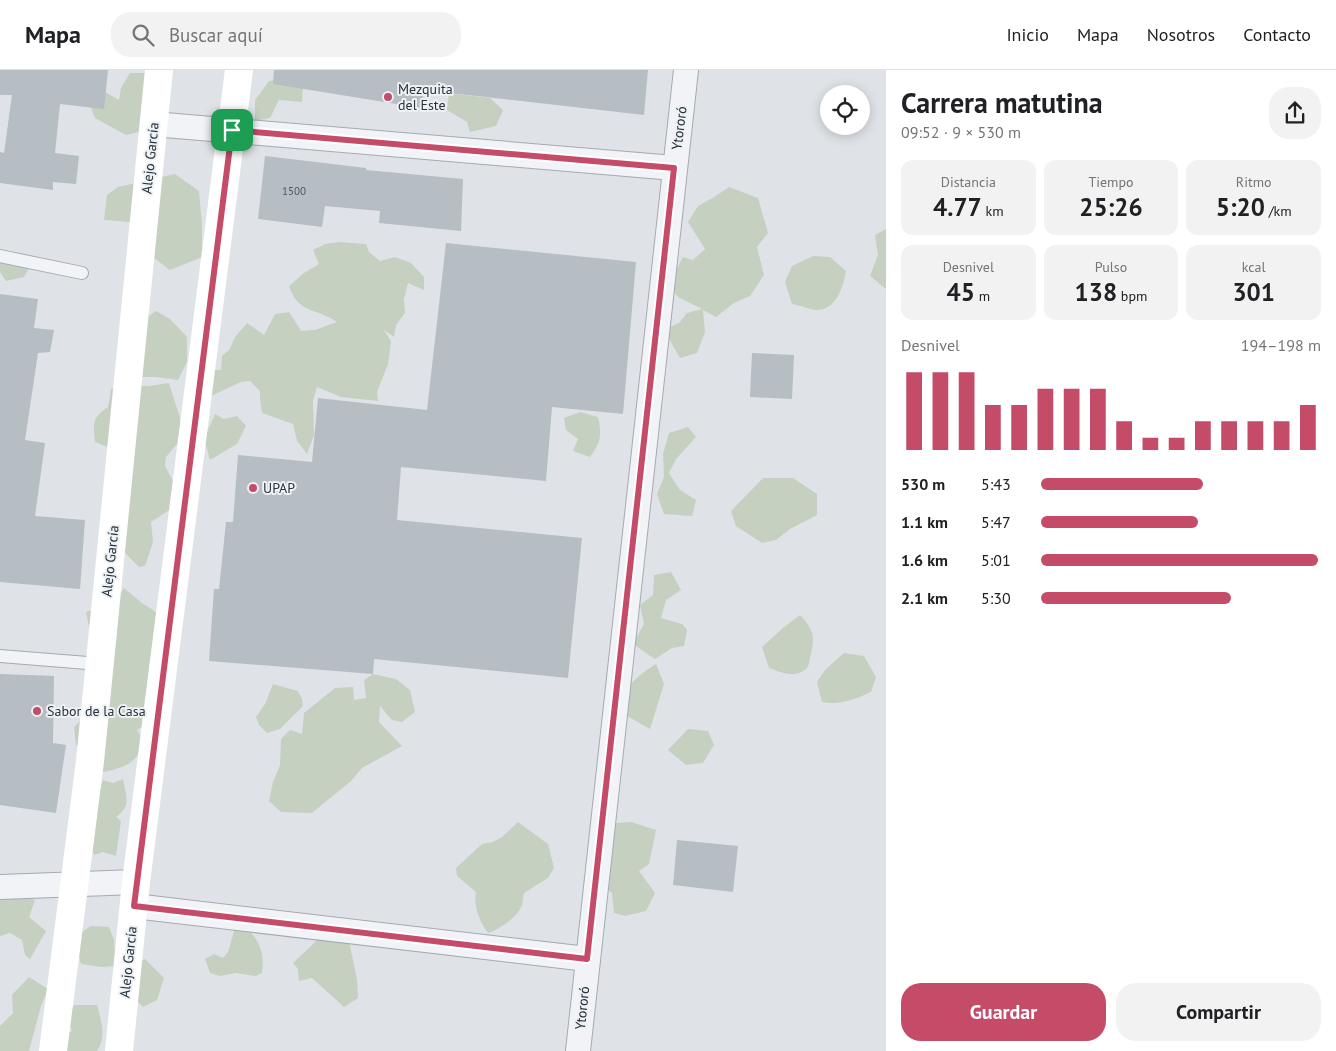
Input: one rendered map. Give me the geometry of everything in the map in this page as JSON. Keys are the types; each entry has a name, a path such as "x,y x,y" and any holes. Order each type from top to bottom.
{"street":[{"name":"Alejo García","path":"53,1051 90,761 159,70"},
{"name":"Alejo García","path":"120,1051 135,894 239,70"},
{"name":"Ytororó","path":"578,1051 686,70"},
{"path":"153,124 674,168"},
{"path":"0,887 74,884 587,959"}],"lane":[{"path":"0,256 82,273"},
{"path":"0,656 100,664"}],"green space":[{"path":"130,73 151,73 146,130 126,135 95,118 85,92 91,84 119,100 121,88"},
{"path":"286,78 303,81 302,102 279,100 270,118 255,121 255,100 269,81"},
{"path":"449,93 490,98 503,110 496,126 470,132 467,122 447,110"},
{"path":"175,174 199,191 202,257 170,270 142,249 131,222 104,220 107,195 118,187"},
{"path":"729,187 758,198 768,233 757,247 764,275 750,296 734,303 716,317 703,310 705,332 697,353 680,358 668,337 668,328 679,323 687,313 702,309 680,298 673,289 674,278 683,257 693,260 705,249 688,222 698,206"},
{"path":"886,229 886,289 870,276 878,255 875,235"},
{"path":"339,242 366,244 369,252 380,261 395,257 411,263 424,277 424,290 408,283 404,299 405,313 396,325 394,337 384,330 391,341 388,364 377,392 378,401 341,397 317,387 313,401 314,435 307,454 297,441 293,424 262,413 260,391 250,381 241,382 211,396 200,370 221,370 222,356 229,350 235,337 247,323 264,335 275,314 289,312 301,331 315,330 337,322 303,306 297,301 289,286 304,273 319,264 313,250 325,244"},
{"path":"0,251 1,256 21,253 32,263 24,277 6,281 0,272"},
{"path":"813,256 830,257 846,271 841,290 834,302 823,309 816,310 792,304 785,282 792,266"},
{"path":"156,311 170,319 187,337 187,362 178,380 156,377 129,377 125,333"},
{"path":"169,383 180,418 182,438 166,457 165,466 173,481 177,505 151,522 153,542 145,566 139,567 125,553 110,448 95,442 94,425 99,414 108,407 111,389 127,385 148,386"},
{"path":"580,412 598,417 600,438 590,457 573,451 578,439 566,430 564,418"},
{"path":"215,414 224,419 237,416 246,426 237,444 210,460 204,439"},
{"path":"688,427 696,437 676,459 669,473 680,490 696,500 692,516 664,514 657,494 664,477 663,454 669,433"},
{"path":"763,478 793,478 817,494 817,515 790,529 776,540 762,543 736,526 731,511"},
{"path":"671,572 681,590 666,600 661,618 682,624 687,630 684,646 672,648 655,659 633,644 644,624 640,605 653,595 654,575"},
{"path":"124,588 159,614 159,640 150,659 147,697 144,707 144,726 137,730 144,742 134,760 124,766 104,772 90,761 76,745 74,727 87,714 90,632 86,612 114,603"},
{"path":"800,615 809,625 813,640 808,667 795,674 782,673 769,668 762,647"},
{"path":"844,653 864,656 876,677 871,692 847,701 836,703 822,702 817,682 825,670"},
{"path":"656,664 664,684 650,729 615,709 632,683 642,673"},
{"path":"373,674 396,679 410,690 415,712 402,722 392,720 380,706 379,722 402,746 362,768 351,781 312,813 281,812 269,801 273,782 280,765 281,739 290,730 302,734 304,713 335,688 353,687 354,700 366,698 364,680"},
{"path":"273,684 298,691 303,706 280,729 267,733 259,725 256,717 265,704"},
{"path":"688,729 708,731 714,745 703,763 686,765 668,750"},
{"path":"123,779 127,800 124,809 116,817 121,821 116,856 103,852 94,855 90,845 99,792 103,780 113,783"},
{"path":"518,822 548,844 554,868 548,878 524,893 520,910 512,919 498,929 488,933 478,914 475,903 476,892 457,876 456,868 482,844 493,842 502,837"},
{"path":"631,822 656,830 649,864 639,871 655,893 646,911 625,916 614,913 612,893 602,884 615,823"},
{"path":"8,893 35,900 29,917 46,931 30,959 25,955 22,940 10,933 0,936 0,901"},
{"path":"238,918 258,942 262,956 262,973 255,976 236,973 220,976 210,973 205,959 214,954 223,958 228,952"},
{"path":"91,926 109,927 114,940 116,966 102,967 81,964 78,953 79,934"},
{"path":"329,929 347,932 357,979 358,998 344,1007 312,978 299,981 298,969 293,963"},
{"path":"145,959 164,978 157,1000 143,1007 132,996 137,962"},
{"path":"29,977 48,989 41,1006 29,1051 0,1051 0,1026 13,1013 12,995"},
{"path":"74,1005 97,1005 101,1022 102,1040 97,1051 64,1051 55,1039 72,1031 67,1018"}],"building":[{"path":"0,70 108,70 104,109 60,104 55,153 79,156 76,184 53,182 53,190 0,183 0,152 4,153 12,95 0,95"},
{"path":"274,70 648,70 644,115 424,90 421,108 273,84"},
{"path":"265,156 366,168 366,170 463,179 461,231 379,223 380,211 325,206 322,227 258,219"},
{"path":"446,243 636,262 623,414 552,407 546,481 401,467 397,520 582,538 568,678 374,659 373,674 209,661 214,589 219,589 226,522 233,522 238,455 312,462 318,398 427,410"},
{"path":"0,294 38,299 34,328 54,330 50,352 38,353 25,440 45,443 35,516 85,520 80,589 0,582"},
{"path":"752,353 794,355 792,399 750,397"},
{"path":"0,674 54,676 53,743 66,745 56,813 0,805"},
{"path":"677,840 738,846 733,892 673,885"}],"place":[{"name":"Mezquita del Este","path":"388,97"},
{"name":"UPAP","path":"253,488"},
{"name":"Sabor de la Casa","path":"37,711"}],"route":[{"path":"232,130 674,168 587,959 134,906 232,130"}]}
